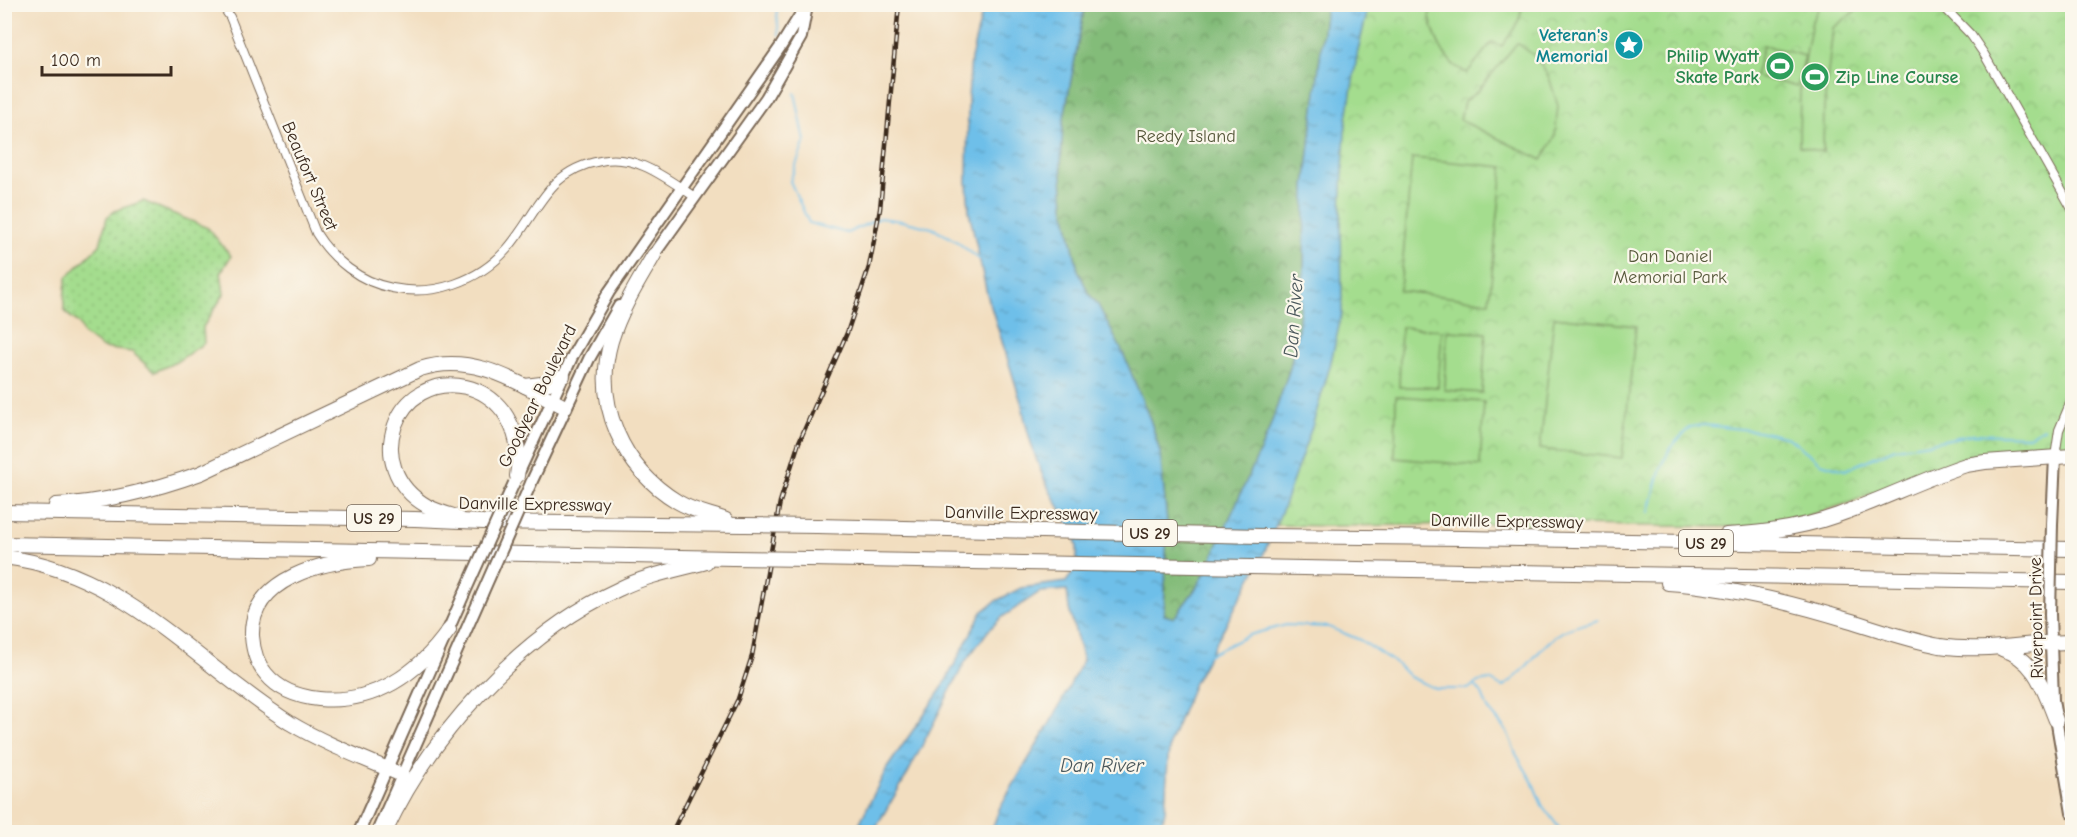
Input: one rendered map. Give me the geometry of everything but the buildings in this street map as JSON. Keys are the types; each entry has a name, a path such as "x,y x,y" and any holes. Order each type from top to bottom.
{"highway":[{"path":"654,255 621,317 611,342 606,381 612,421 630,457 651,482 680,503 741,525"},
{"path":"4,505 89,502 172,483 229,461 420,369 436,364 465,363 482,368 525,386 565,407"},
{"path":"525,386 549,383 562,376"},
{"path":"473,522 426,505 415,498 398,478 390,449 393,429 404,409 421,394 442,386 460,386 482,393 500,407 514,433 519,455 516,479"},
{"path":"1583,541 1603,537 1722,536 1785,529 1837,516 1966,465 2073,456"},
{"name":"Danville Expressway","path":"4,512 2073,549"},
{"name":"US 29","path":"4,544 2073,582"},
{"path":"413,553 405,558 336,562 283,582 267,594 255,615 253,644 260,664 275,683 300,696 331,700 360,697 401,679 432,652 449,630"},
{"path":"4,557 42,564 112,592 149,617 251,696 291,723 335,746 402,775"},
{"path":"385,832 407,789 449,730 493,682 544,636 619,588 662,572 727,558"},
{"path":"1520,573 1545,580 1648,582 1726,590 1788,603 1922,642 1963,648 2073,642"},
{"path":"1994,647 2012,652 2026,662 2039,677 2056,720"}],"main road":[{"name":"Goodyear Boulevard","path":"359,832 562,376 609,292 774,56 806,6"},
{"name":"Goodyear Boulevard","path":"377,832 565,407 614,314 777,81 801,37 806,6"},
{"name":"Riverpoint Drive","path":"2055,457 2050,642 2056,720 2069,777 2073,813"}],"street":[{"name":"Beaufort Street","path":"221,4 230,17 316,233 332,255 369,281 388,288 414,291 450,286 477,274 508,248 543,195 554,183 575,168 590,163 615,159 637,163 650,168 695,197"},
{"path":"1941,4 1971,35 1984,54 2073,209"},
{"path":"2055,457 2059,430 2073,399"}],"green space":[{"path":"1429,4 1521,5 1521,11 1515,27 1502,46 1492,42 1467,73 1453,64 1438,43"},
{"name":"Reedy Island","path":"1085,5 1326,5 1305,187 1304,272 1298,330 1290,368 1268,433 1205,573 1174,618 1164,615 1167,522 1160,452 1151,422 1123,353 1078,270 1064,206 1061,163 1063,123"},
{"name":"Dan Daniel Memorial Park","path":"1358,5 2072,5 2072,451 1970,456 1926,471 1849,503 1796,519 1749,527 1469,524 1268,525 1339,152"},
{"name":"Zip Line Course","path":"1822,5 1863,5 1833,28 1824,108 1823,152 1799,146 1800,88 1812,21"},
{"path":"1517,43 1536,57 1549,77 1558,106 1555,137 1542,160 1460,120 1464,102 1479,90"},
{"name":"Philip Wyatt Skate Park","path":"1763,45 1805,56 1797,87 1755,76"},
{"path":"1412,158 1503,167 1489,302 1400,291"},
{"path":"143,201 208,228 231,256 221,272 224,294 203,327 204,343 176,362 154,372 132,352 103,348 83,334 79,324 65,311 64,305 67,277 100,245 107,217 115,211"},
{"path":"1554,317 1636,326 1622,458 1540,449"},
{"path":"1401,327 1442,330 1438,387 1399,387"},
{"path":"1447,331 1486,333 1482,393 1445,390"},
{"path":"1396,396 1484,402 1480,466 1395,458"}],"water":[{"name":"Dan River","path":"984,5 1085,5 1063,123 1061,163 1064,206 1078,270 1123,353 1151,422 1160,452 1167,522 1164,615 1174,618 1205,573 1268,433 1290,368 1298,330 1304,272 1305,187 1326,5 1369,5 1358,50 1345,131 1341,211 1342,313 1330,366 1312,427 1262,558 1194,683 1170,742 1165,811 1159,832 991,832 1000,807 1053,718 1083,660 1069,609 1067,590 1040,592 1001,618 988,631 965,662 907,775 873,832 855,832 887,768 942,688 982,612 996,601 1021,588 1066,582 1074,569 1077,556 1073,532 1047,485 1032,446 1022,405 987,294 969,211 968,98 971,58"}],"waterway":[{"path":"776,4 779,35"},
{"path":"795,93 805,141 790,181 809,223 847,233 880,218 902,221 932,228 956,241 979,259 981,257"},
{"path":"1649,512 1660,471 1670,448 1690,427 1704,425 1759,431 1789,438 1821,463 1845,470 1895,448 1973,434 2029,436 2043,428"},
{"path":"1208,655 1249,635 1286,625 1329,627 1360,640 1397,664 1410,677 1436,689 1468,689 1478,682 1490,680 1502,687 1518,675 1546,645 1562,632 1598,620"},
{"path":"1475,685 1482,694 1488,709 1507,731 1542,805 1562,832"}],"railway":[{"path":"672,832 738,699 752,656 780,502 799,442 847,333 869,267 880,209 899,4"}],"place":[{"name":"Veteran's Memorial","path":"1629,45"},
{"name":"Philip Wyatt Skate Park","path":"1780,66"},
{"name":"Zip Line Course","path":"1815,77"}]}
